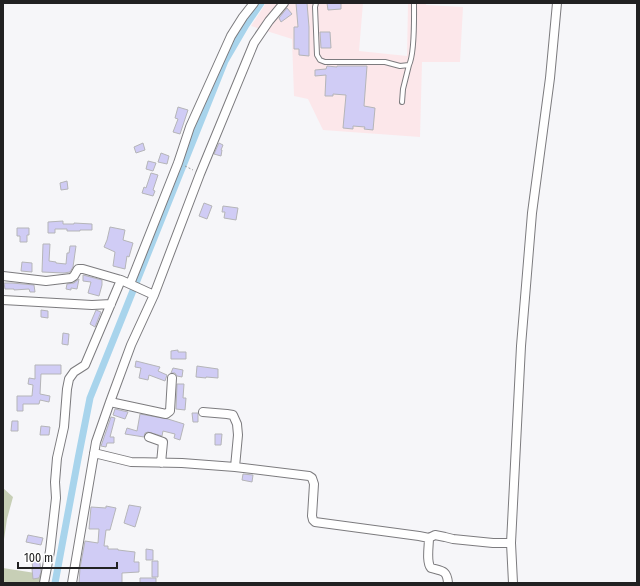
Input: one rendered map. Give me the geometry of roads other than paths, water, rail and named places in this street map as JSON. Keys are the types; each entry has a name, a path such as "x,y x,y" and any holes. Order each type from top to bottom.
{"street":[{"path":"132,285 190,127 232,36 243,17 254,3"},
{"path":"72,583 96,442 110,402 151,294 182,225 200,174 254,43 284,3"},
{"path":"513,583 511,543 521,346 532,213 550,78 557,3"},
{"path":"3,276 46,281 71,278 78,269 82,269 121,280 151,294"},
{"path":"44,583 50,551 56,498 57,458 64,427 69,379 74,372 85,365 121,280"},
{"path":"3,300 111,304"},
{"path":"110,402 166,414 170,411 172,378"},
{"path":"202,412 233,415 237,424 238,435 235,467"},
{"path":"149,437 163,442 162,463"},
{"path":"94,453 131,462 182,463 235,467 308,476 312,478 314,484 312,516 315,522 429,538 436,536 493,543 511,543"},
{"path":"429,538 430,566 431,568 444,572 448,577 448,583"}],"lane":[{"path":"316,3 317,55 320,60 325,62 384,62 400,66 410,65"},
{"path":"402,102 402,89 412,60 414,3"}],"waterway":[{"path":"55,583 90,398 225,61 261,3"}]}
